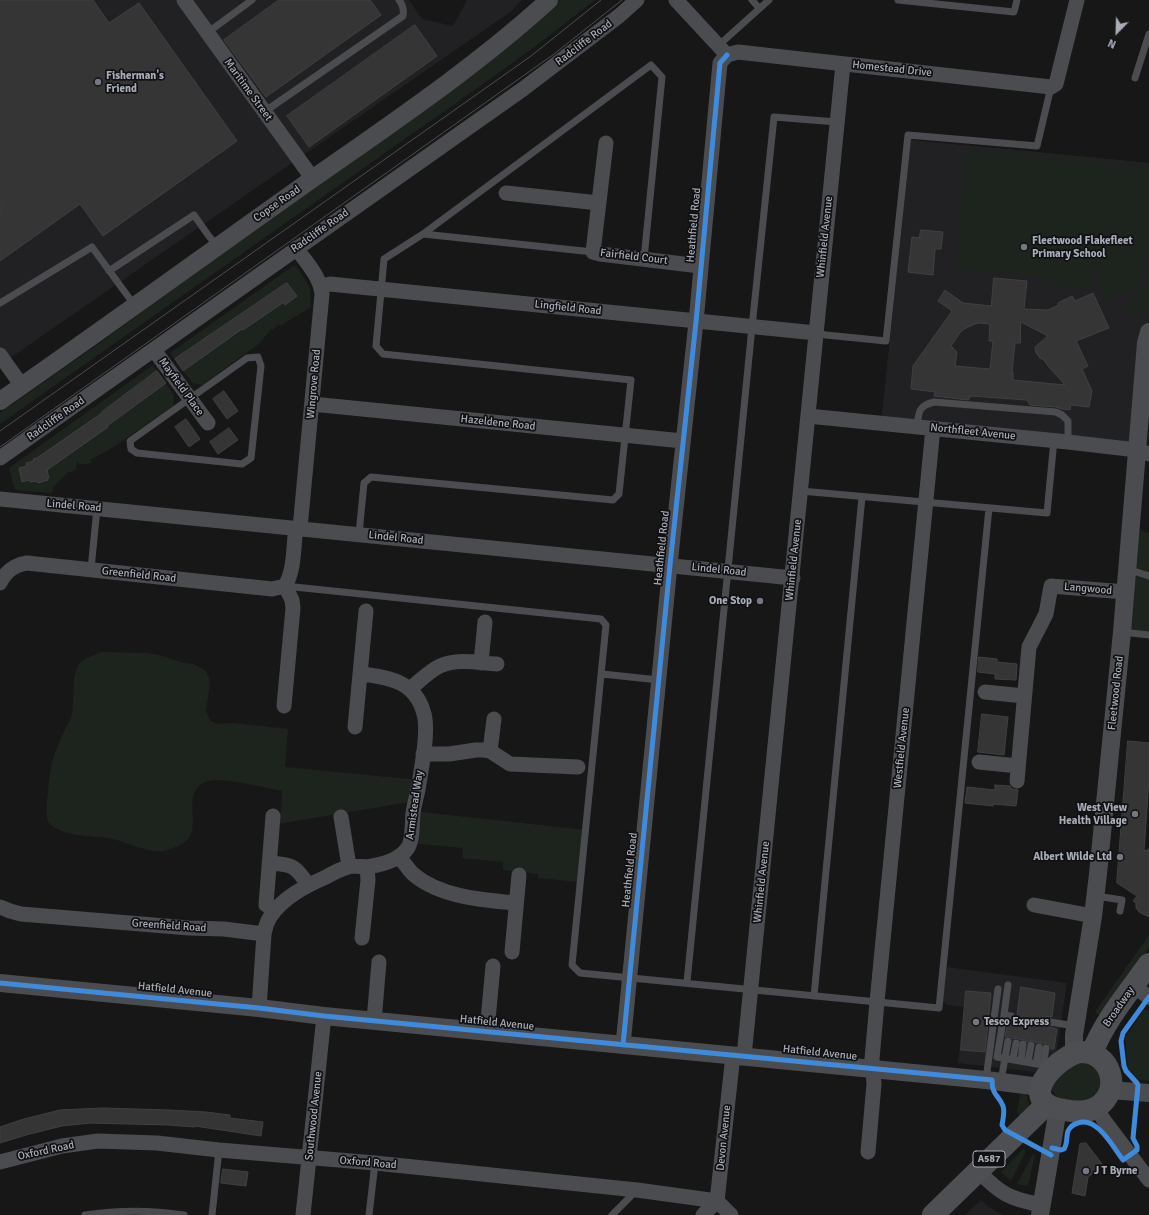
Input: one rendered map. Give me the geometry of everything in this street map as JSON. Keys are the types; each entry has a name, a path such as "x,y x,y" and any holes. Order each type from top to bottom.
{"main road":[{"name":"Broadway","path":"1083,1053 1097,1040 1109,1021 1141,992 1149,964"},
{"name":"A587","path":"933,1215 978,1171 1040,1078 1083,1053"},
{"path":"1040,1078 1085,1111 1104,1098 1110,1075 1108,1066 1099,1056 1083,1053"}],"street":[{"name":"Maritime Street","path":"184,0 313,179"},
{"name":"Copse Road","path":"0,401 388,127 485,55 549,0"},
{"name":"Radcliffe Road","path":"0,458 522,89 619,16 637,0"},
{"path":"676,0 723,50"},
{"path":"1054,85 1077,0"},
{"name":"Homestead Drive","path":"723,50 843,64 1054,85"},
{"name":"Heathfield Road","path":"623,1045 670,565 696,322 700,266 720,64 723,50"},
{"name":"Whinfield Avenue","path":"738,1055 752,989 843,64"},
{"name":"Fairfield Court","path":"606,143 593,252 700,266"},
{"path":"506,193 599,203"},
{"path":"296,248 316,276 321,286"},
{"name":"Lingfield Road","path":"321,286 330,284 816,333"},
{"name":"Wingrove Road","path":"298,528 312,404 322,294 321,286"},
{"name":"Fleetwood Road","path":"1083,1053 1075,1026 1096,896 1127,569 1143,452 1146,343 1149,332"},
{"name":"Mayfield Place","path":"154,350 208,423"},
{"path":"0,355 22,386"},
{"name":"Hazeldene Road","path":"312,404 683,441"},
{"name":"Northfleet Avenue","path":"808,416 1061,441 1143,452"},
{"name":"Westfield Avenue","path":"868,1152 874,1084 872,1059 877,1002 933,428"},
{"name":"Lindel Road","path":"0,499 728,570 792,578"},
{"path":"284,706 293,608 292,600 285,586 289,579 298,528"},
{"name":"Greenfield Road","path":"0,583 5,574 11,568 27,563 272,589 285,586"},
{"name":"Langwood","path":"1024,696 1029,647 1046,614 1052,586 1125,592"},
{"path":"355,727 366,611"},
{"path":"481,663 485,622"},
{"path":"410,689 431,671 448,663 462,661 497,664"},
{"name":"Armistead Way","path":"361,674 390,679 399,682 410,689 417,697 425,718 423,754 413,811 410,843 408,848 399,857"},
{"path":"985,692 1024,696 1017,781"},
{"path":"490,751 494,719"},
{"path":"423,754 449,754 476,750 490,751 510,764 578,767"},
{"path":"979,762 1018,766"},
{"path":"266,905 273,816"},
{"path":"341,817 349,866"},
{"path":"259,1008 264,934 270,917 293,894 308,885 349,866 367,867 399,857 412,873 430,885 450,893 482,899 516,902"},
{"path":"269,863 293,867 301,874 308,885"},
{"path":"362,938 368,880 367,867"},
{"path":"512,952 519,875"},
{"path":"1034,905 1093,916"},
{"name":"Greenfield Road","path":"0,907 10,912 21,914 189,928 224,929 264,934"},
{"path":"374,1021 379,962"},
{"path":"487,1032 493,966"},
{"name":"Hatfield Avenue","path":"0,983 259,1008 374,1021 993,1080 1040,1078"},
{"name":"Southwood Avenue","path":"303,1215 324,1016"},
{"name":"Devon Avenue","path":"717,1201 738,1055"},
{"path":"978,1171 991,1184 1007,1196 1041,1210 1040,1078"},
{"path":"1149,1093 1104,1098 1104,1119 1149,1180"},
{"name":"Oxford Road","path":"0,1162 62,1146 98,1141 157,1143 219,1150 375,1163 637,1190 717,1201"},
{"path":"703,1215 717,1201 731,1215"}],"lane":[{"path":"207,32 252,0"},
{"path":"264,112 403,16 404,11 399,0"},
{"path":"752,0 759,8"},
{"path":"723,50 759,8 769,0"},
{"path":"898,0 1014,12 1017,0"},
{"path":"1135,78 1149,34"},
{"path":"359,534 364,483 371,477 613,500 619,494 631,380 384,354 376,346 384,260 423,234 651,66 662,77 644,259"},
{"path":"816,333 886,341 908,135 1037,146 1054,85"},
{"path":"687,982 774,117 837,122"},
{"path":"109,271 194,215 218,246"},
{"path":"423,234 593,252"},
{"path":"0,303 92,247 135,307"},
{"path":"258,357 260,366 251,458 242,464 137,454 131,449 130,441 190,398 247,358 258,357"},
{"path":"801,491 1047,513 1061,441 1068,421 1062,415 1056,412 934,402 926,404 920,409 917,426"},
{"path":"814,996 862,497"},
{"path":"91,569 97,508"},
{"path":"285,586 602,619 606,625 602,674 572,965 580,973 687,982 939,1008 989,508"},
{"path":"1127,569 1149,576"},
{"path":"1122,632 1149,635"},
{"path":"602,674 659,680"},
{"path":"1096,896 1122,900 1120,911"},
{"path":"1008,985 1011,1017 997,1057 1013,1059 1040,1078"},
{"path":"993,1080 998,989"},
{"path":"1048,1024 1075,1026"},
{"path":"993,1080 1005,1058 1008,1041"},
{"path":"1013,1059 1016,1043"},
{"path":"1040,1078 1035,1046 1040,1078"},
{"path":"212,1215 219,1150"},
{"path":"369,1215 375,1163"},
{"path":"612,1215 637,1190"},
{"path":"85,1215 107,1211 140,1211 184,1215"}],"shaded area":[{"path":"0,0 409,0 422,19 453,26 467,0 522,0 509,13 0,365"},
{"path":"559,0 595,0 500,72 0,424 0,413 97,345 497,54"},
{"name":"Fleetwood Flakefleet Primary School","path":"911,140 1149,163 1149,332 1137,450 881,423"},
{"path":"995,148 1149,163 1149,166 1096,159 1062,159 996,150"},
{"path":"973,151 1021,155 1060,162 1092,161 1122,167 1149,169 1149,242 1147,252 1149,253 1141,281 1137,287 1135,286 1127,295 1119,298 1119,294 1113,292 1109,297 1110,303 1107,305 1097,284 1108,233 1099,233 1098,245 1103,246 1093,285 1067,289 1058,286 1040,276 960,269 956,267 964,169 970,153"},
{"path":"293,266 297,267 310,288 311,307 282,325 277,325 273,330 271,329 260,343 202,385 192,383 170,353"},
{"path":"1149,272 1149,307 1145,323 1142,321 1143,314 1135,313 1127,317 1125,308 1130,301 1137,298"},
{"path":"153,365 174,395 173,406 109,450 90,460 92,462 88,464 79,464 77,461 76,469 71,472 70,471 53,487 52,493 16,490 14,488 9,468"},
{"path":"1131,527 1149,533 1149,635 1122,632"},
{"path":"101,652 147,653 159,655 183,663 194,664 206,671 210,681 206,712 210,720 221,724 233,723 288,729 285,767 419,780 415,801 272,825 273,816 281,814 282,791 220,780 205,782 198,787 194,793 193,824 188,839 180,845 170,849 163,851 151,851 113,839 82,836 59,830 49,824 46,815 52,761 72,714 74,681 79,664 89,657"},
{"path":"413,811 586,830 580,882 538,878 538,874 503,870 503,862 462,858 463,848 410,843"},
{"path":"1149,935 1149,948 1101,1017 1095,1012"},
{"path":"947,967 1067,983 1056,1055 1034,1072 958,1063 964,1007 947,1005 943,1001"},
{"path":"1144,1010 1149,1011 1149,1081 1139,1080 1128,1070 1125,1038"},
{"path":"1079,1060 1103,1072 1097,1097 1080,1103 1057,1097 1051,1089 1052,1082"},
{"path":"1024,1094 1027,1096 1029,1106 1020,1116 1017,1112 1020,1095"},
{"path":"1023,1149 1025,1150 1025,1153 1011,1181 1001,1172"},
{"path":"1033,1154 1035,1155 1028,1186 1017,1184"},
{"path":"981,1200 989,1207 1002,1215 965,1215"}],"building":[{"name":"Fisherman's Friend","path":"0,0 93,0 109,23 139,3 237,141 103,236 80,204 0,261"},
{"path":"279,0 370,0 381,15 266,97 224,40"},
{"path":"415,25 437,56 309,147 287,116"},
{"path":"921,230 943,232 941,249 935,249 933,275 908,272 912,237 919,238"},
{"path":"994,278 1027,281 1024,309 1048,310 1059,305 1058,303 1072,296 1075,301 1093,293 1109,328 1076,341 1088,366 1082,369 1092,391 1089,407 1071,405 1070,410 1056,407 1030,405 1027,400 971,396 968,400 934,396 935,392 911,389 913,366 952,311 938,301 945,290 963,303 991,306","holes":["1021,322 1048,336 1035,347 1036,353 1044,360 1065,385 1013,380 1012,372 1015,343 1020,343","979,323 990,324 989,341 993,341 990,369 955,366 957,352 951,346 964,329"]},
{"path":"287,283 297,296 285,305 284,302 243,330 242,329 183,371 175,359"},
{"path":"157,371 166,383 107,426 108,427 47,470 48,480 38,483 37,481 30,482 29,480 22,482 19,468 27,466 26,463 34,461 33,459 37,458 102,413"},
{"path":"224,391 238,411 227,419 213,399"},
{"path":"186,419 200,439 189,447 175,427"},
{"path":"229,428 238,440 218,454 210,442"},
{"path":"979,657 997,659 997,662 1017,664 1016,680 995,679 995,674 978,672"},
{"path":"982,714 1008,717 1004,755 978,752"},
{"name":"West View Health Village","path":"1128,741 1149,743 1149,779 1144,851 1149,849 1149,917 1139,912 1136,908 1136,903 1133,901 1137,896 1117,883"},
{"path":"995,785 1010,786 1012,789 1018,790 1016,806 993,804 993,806 965,803 967,787 995,790"},
{"path":"1021,987 1055,993 1052,1017 1043,1016 1039,1021 1041,1025 1057,1029 1054,1049 1051,1049 1051,1046 1047,1043 1036,1043 1032,1040 1027,1042 1024,1039 1013,1039 1009,1036 1005,1037 1008,1021 1016,1020"},
{"name":"Tesco Express","path":"966,991 991,993 985,1052 961,1050"},
{"path":"103,1108 206,1112 230,1115 230,1118 263,1122 261,1136 195,1126 90,1123 62,1126 0,1143 0,1127 60,1110"},
{"name":"J T Byrne","path":"1086,1143 1103,1165 1088,1177 1085,1196 1072,1193 1080,1144"},
{"path":"223,1169 248,1172 246,1186 221,1183"}],"tram line":[{"path":"0,431 531,56 601,0"},
{"path":"0,447 554,54 622,0"}],"cycle path":[{"path":"623,1045 670,565 696,322 720,63 727,55"},
{"path":"0,983 259,1008 324,1016 992,1080 994,1092 1004,1108 1002,1125 1005,1130 1051,1155"},
{"path":"1052,1148 1061,1150 1064,1149 1067,1133 1070,1128 1077,1123 1085,1122 1098,1128 1123,1160 1137,1150 1137,1146 1133,1138 1138,1085 1126,1071 1124,1066 1121,1041 1123,1033 1149,997"}],"place":[{"name":"Fisherman's Friend","path":"98,82"},
{"name":"Fleetwood Flakefleet Primary School","path":"1024,247"},
{"name":"One Stop","path":"760,601"},
{"name":"West View Health Village","path":"1135,814"},
{"name":"Albert Wilde Ltd","path":"1120,857"},
{"name":"Tesco Express","path":"976,1022"},
{"name":"J T Byrne","path":"1086,1171"}]}
